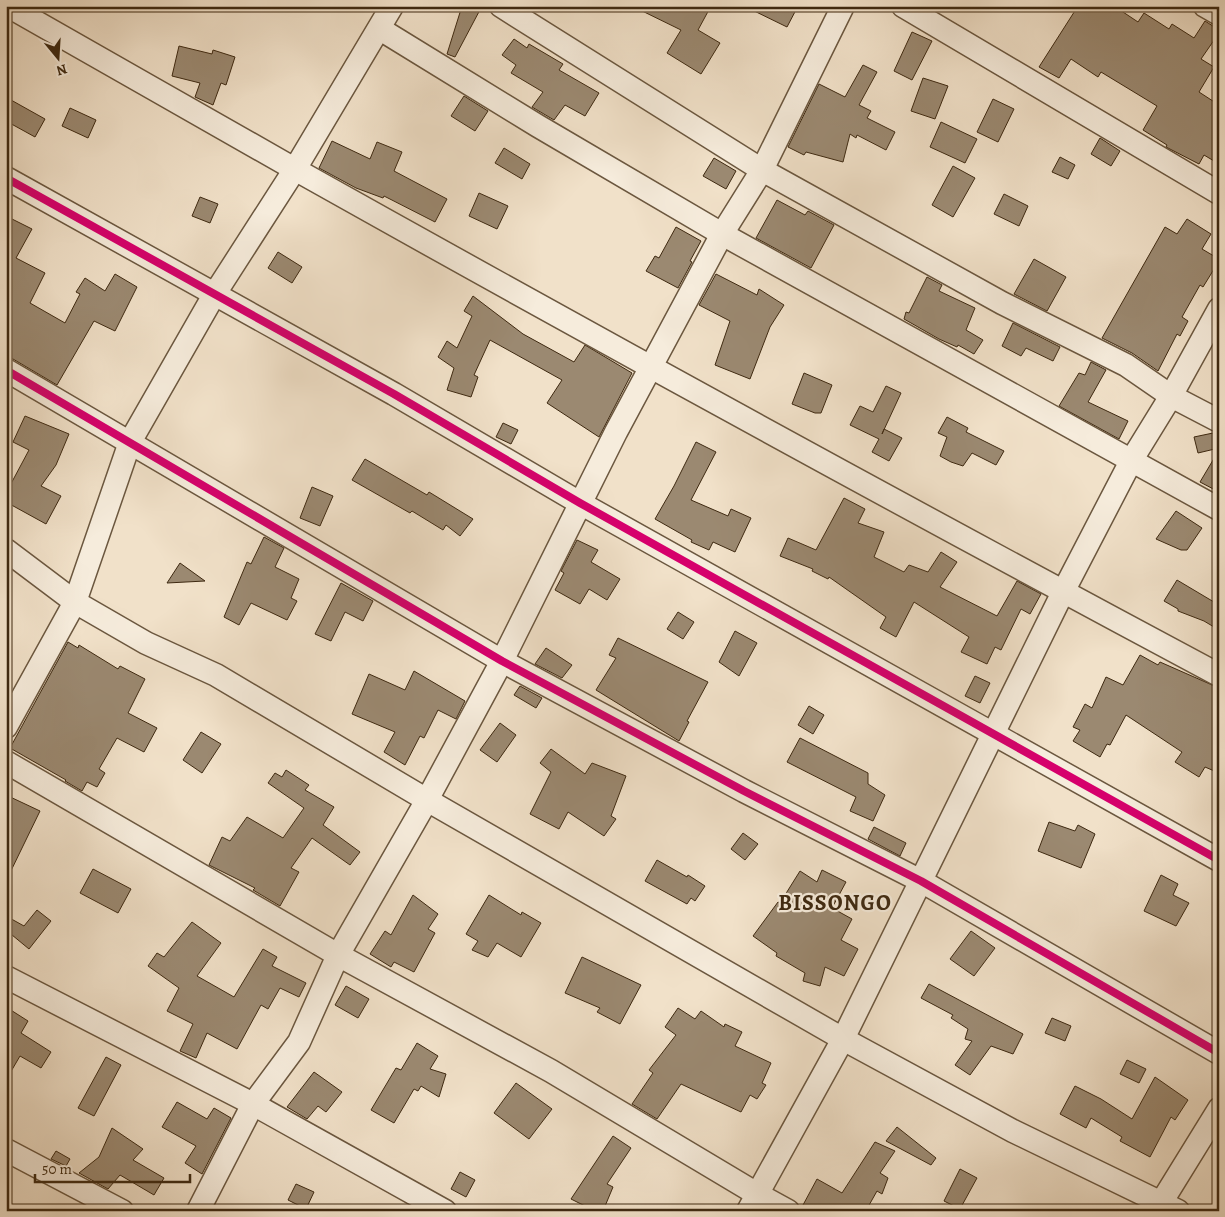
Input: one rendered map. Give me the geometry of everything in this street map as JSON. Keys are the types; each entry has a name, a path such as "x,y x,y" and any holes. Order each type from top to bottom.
{"street":[{"path":"8,6 295,169 652,367 1063,592 1219,675"},
{"path":"6,727 75,602 130,442 214,295 295,169 392,6"},
{"path":"501,6 762,170 1002,303 1126,365 1171,396 1219,421"},
{"path":"198,1211 253,1104 298,1042 338,955 427,800 502,661 580,503 722,234 762,170 843,6"},
{"path":"903,6 1219,194"},
{"path":"1204,6 1219,14"},
{"path":"380,29 538,126 722,234 1219,509"},
{"path":"6,178 394,394 580,503 1219,860"},
{"path":"753,1202 843,1039 1063,592 1131,461 1171,396 1219,309"},
{"path":"6,370 502,661 744,792 921,882 1058,958 1219,1053"},
{"path":"6,550 75,602 146,643 216,675 427,800 843,1039 1013,1131 1165,1208 1219,1109"},
{"path":"6,762 338,955 551,1071 753,1202 788,1211"},
{"path":"6,977 253,1104 446,1211"},
{"path":"6,1150 122,1211"}],"building":[{"path":"462,6 482,6 455,57 447,54"},
{"path":"632,6 711,6 698,30 720,43 701,74 667,53 681,30"},
{"path":"744,6 798,6 787,27"},
{"path":"1078,6 1114,6 1138,22 1144,13 1169,29 1172,24 1194,38 1205,21 1219,30 1219,33 1201,59 1214,67 1199,92 1219,105 1219,164 1204,155 1199,164 1166,147 1167,145 1143,130 1157,106 1101,72 1098,77 1071,59 1059,78 1039,67"},
{"path":"912,32 932,41 912,80 894,71"},
{"path":"514,39 527,48 529,44 563,64 559,70 599,93 585,116 565,105 554,120 532,107 543,92 511,73 516,65 502,55"},
{"path":"179,46 212,54 213,50 235,57 226,85 221,83 213,105 195,97 200,83 172,76"},
{"path":"863,65 877,72 859,105 871,111 867,118 895,132 886,150 857,135 856,138 850,134 843,162 806,152 804,155 788,147 819,84 845,97"},
{"path":"923,78 948,86 935,119 911,111"},
{"path":"464,96 488,111 475,131 451,116"},
{"path":"993,99 1014,109 998,142 977,132"},
{"path":"11,100 45,119 35,137 6,121 6,109"},
{"path":"70,108 96,120 88,138 62,126"},
{"path":"941,122 977,139 965,163 930,147"},
{"path":"1100,138 1120,151 1111,166 1091,154"},
{"path":"332,141 370,159 377,142 402,152 394,171 447,199 435,222 384,196 383,198 356,188 319,168"},
{"path":"504,148 530,164 522,179 495,163"},
{"path":"1060,157 1075,165 1068,179 1052,172"},
{"path":"714,158 736,171 726,189 703,176"},
{"path":"953,166 975,178 953,217 932,205"},
{"path":"479,193 508,206 497,229 469,216"},
{"path":"1004,194 1028,206 1019,226 994,214"},
{"path":"200,197 218,204 210,223 192,216"},
{"path":"777,200 805,215 808,211 834,225 811,268 756,238"},
{"path":"6,216 32,229 16,258 45,273 30,303 65,323 80,294 76,292 85,278 105,291 115,274 137,287 115,331 94,321 57,385 13,359 6,357"},
{"path":"1187,219 1211,234 1202,249 1219,259 1219,261 1203,287 1200,285 1182,317 1188,321 1180,336 1177,334 1158,371 1132,353 1102,338 1165,227 1177,234"},
{"path":"676,227 701,241 678,288 646,271 655,256 659,258"},
{"path":"278,252 302,267 292,283 268,268"},
{"path":"1034,259 1066,277 1047,311 1014,294"},
{"path":"716,274 757,295 759,289 784,305 770,327 750,379 715,365 730,321 699,305"},
{"path":"927,277 942,285 939,291 975,308 966,330 983,340 974,354 958,345 957,347 939,339 904,319 906,312 909,313"},
{"path":"473,296 523,334 574,362 585,345 632,373 599,437 547,403 562,380 490,340 474,375 478,377 471,397 447,390 454,368 438,357 447,341 457,348 472,316 464,311"},
{"path":"1013,323 1060,347 1053,361 1026,348 1021,356 1002,346"},
{"path":"1091,362 1106,370 1088,402 1128,421 1119,439 1059,406 1079,373 1085,375"},
{"path":"804,373 832,385 821,413 815,413 792,404"},
{"path":"886,386 901,393 884,429 902,438 889,461 872,452 879,439 850,425 860,406 873,412"},
{"path":"25,416 69,434 56,465 41,486 61,496 46,524 6,502 6,493 29,450 13,442"},
{"path":"947,417 968,428 966,432 1004,451 996,465 972,453 963,466 940,456 947,437 938,433"},
{"path":"503,423 518,430 511,444 496,437"},
{"path":"1213,433 1219,434 1219,448 1198,453 1194,437"},
{"path":"696,442 716,452 691,500 728,516 731,509 751,518 735,552 713,542 709,550 691,542 692,540 655,519"},
{"path":"1219,450 1219,492 1200,482"},
{"path":"365,459 427,495 429,492 473,519 460,536 446,525 443,530 412,511 410,513 352,480"},
{"path":"312,487 333,496 320,526 300,518"},
{"path":"844,498 865,509 858,523 884,532 874,557 904,572 909,565 928,572 941,552 957,562 940,587 997,616 1017,581 1041,594 1030,614 1021,609 1001,650 995,647 987,664 961,652 969,637 914,602 896,637 880,628 886,617 829,577 828,579 812,571 813,569 780,556 788,538 816,550"},
{"path":"1176,511 1202,528 1187,550 1181,550 1156,539"},
{"path":"264,537 284,548 275,567 299,579 291,598 297,601 287,620 251,603 239,625 224,617 247,562 251,564"},
{"path":"577,540 598,550 591,562 620,579 607,600 589,589 580,604 555,590 564,573 561,571"},
{"path":"180,563 205,581 167,583"},
{"path":"1177,580 1219,605 1219,630 1204,621 1178,611 1178,609 1164,601"},
{"path":"341,583 373,601 363,621 345,612 331,641 315,634"},
{"path":"678,612 694,622 683,639 667,629"},
{"path":"735,631 757,643 739,676 719,662"},
{"path":"618,638 708,682 687,721 689,722 679,741 596,690 616,658 609,655"},
{"path":"68,642 78,648 79,645 118,669 120,666 145,679 128,713 157,728 144,752 117,738 99,769 105,773 97,787 87,782 82,791 10,748"},
{"path":"546,648 572,665 562,678 535,664"},
{"path":"1140,655 1158,665 1160,662 1219,688 1219,773 1205,767 1199,777 1175,762 1182,752 1126,715 1110,745 1107,744 1100,757 1073,741 1080,730 1073,727 1085,704 1092,708 1106,677 1123,685"},
{"path":"414,671 465,701 456,719 438,710 424,738 420,736 405,765 384,752 395,732 352,714 369,674 405,690"},
{"path":"975,676 990,683 980,703 965,696"},
{"path":"520,686 542,698 536,708 514,695"},
{"path":"809,706 824,715 813,734 798,725"},
{"path":"500,723 516,735 497,762 480,750"},
{"path":"201,732 221,744 202,773 183,760"},
{"path":"800,738 868,773 868,784 885,795 873,821 850,811 856,797 787,762"},
{"path":"551,749 585,774 592,763 626,776 611,816 616,819 604,836 568,812 559,829 530,814 551,772 540,763"},
{"path":"286,770 309,785 305,790 334,807 323,825 360,852 350,865 312,838 291,868 299,872 280,906 253,890 255,888 209,865 222,837 230,841 247,817 283,838 304,808 268,783 275,773 282,777"},
{"path":"6,795 40,811 6,881"},
{"path":"1049,822 1075,831 1078,825 1095,834 1081,868 1038,851"},
{"path":"874,827 906,843 900,856 868,839"},
{"path":"743,833 758,844 745,860 731,849"},
{"path":"657,860 687,877 688,875 705,886 695,901 691,898 687,904 645,881"},
{"path":"93,869 131,889 118,913 80,893"},
{"path":"822,870 846,882 832,908 852,919 841,940 858,949 844,976 825,967 820,986 803,981 805,973 776,956 777,953 753,936 778,902 780,903 800,871 817,882"},
{"path":"1161,875 1178,884 1173,895 1189,903 1176,926 1144,911"},
{"path":"413,895 438,914 428,929 435,933 414,972 394,962 391,967 370,954 385,931 391,935"},
{"path":"489,895 521,915 522,912 541,923 521,957 497,943 488,957 472,950 478,941 466,934"},
{"path":"37,910 51,921 29,949 6,930 6,916 24,926"},
{"path":"192,922 221,943 197,976 234,997 263,949 277,957 272,966 306,983 299,997 280,988 268,1009 261,1005 237,1049 207,1033 196,1058 180,1051 193,1024 167,1011 179,988 148,966 157,953 164,957"},
{"path":"971,931 995,948 974,976 950,959"},
{"path":"582,957 641,985 620,1024 597,1012 600,1008 565,993"},
{"path":"929,984 1023,1034 1013,1054 991,1046 970,1075 955,1065 972,1041 965,1039 968,1029 951,1018 953,1015 921,998"},
{"path":"346,986 369,999 358,1018 335,1005"},
{"path":"6,1007 28,1021 21,1033 51,1052 41,1068 20,1056 6,1080"},
{"path":"678,1008 695,1019 701,1011 724,1027 725,1024 742,1032 735,1046 771,1063 762,1083 766,1085 757,1099 750,1095 741,1112 681,1084 657,1119 632,1104 653,1073 649,1070 676,1035 665,1027"},
{"path":"1052,1018 1071,1026 1065,1041 1045,1033"},
{"path":"417,1043 438,1056 430,1069 446,1074 439,1097 421,1086 418,1091 414,1089 394,1123 371,1110 396,1068 401,1070"},
{"path":"106,1057 121,1065 94,1116 78,1108"},
{"path":"1127,1060 1146,1069 1139,1083 1120,1074"},
{"path":"314,1072 342,1092 326,1112 318,1106 307,1119 287,1107"},
{"path":"1155,1077 1188,1100 1175,1120 1171,1117 1150,1157 1120,1141 1122,1137 1091,1118 1086,1128 1060,1114 1075,1086 1101,1099 1132,1119"},
{"path":"516,1083 552,1109 529,1139 494,1113"},
{"path":"177,1102 207,1119 214,1108 231,1118 202,1174 185,1163 196,1146 162,1127"},
{"path":"897,1127 936,1158 931,1165 886,1141"},
{"path":"112,1128 143,1149 133,1160 164,1178 154,1195 120,1175 108,1189 79,1173 99,1157"},
{"path":"613,1136 631,1148 607,1184 613,1187 603,1211 595,1211 571,1199"},
{"path":"875,1142 895,1151 880,1173 888,1178 882,1194 877,1191 868,1207 874,1211 813,1211 803,1205 817,1179 842,1193"},
{"path":"56,1151 70,1159 66,1166 51,1159"},
{"path":"960,1169 977,1178 960,1209 944,1201"},
{"path":"460,1172 475,1180 466,1197 451,1189"},
{"path":"296,1184 314,1192 306,1209 288,1200"}],"cycle path":[{"path":"6,178 394,394 580,503 1219,860"},
{"path":"6,370 502,661 744,791 921,881 1219,1053"}],"district":[{"name":"BISSONGO","path":"835,903"}]}
